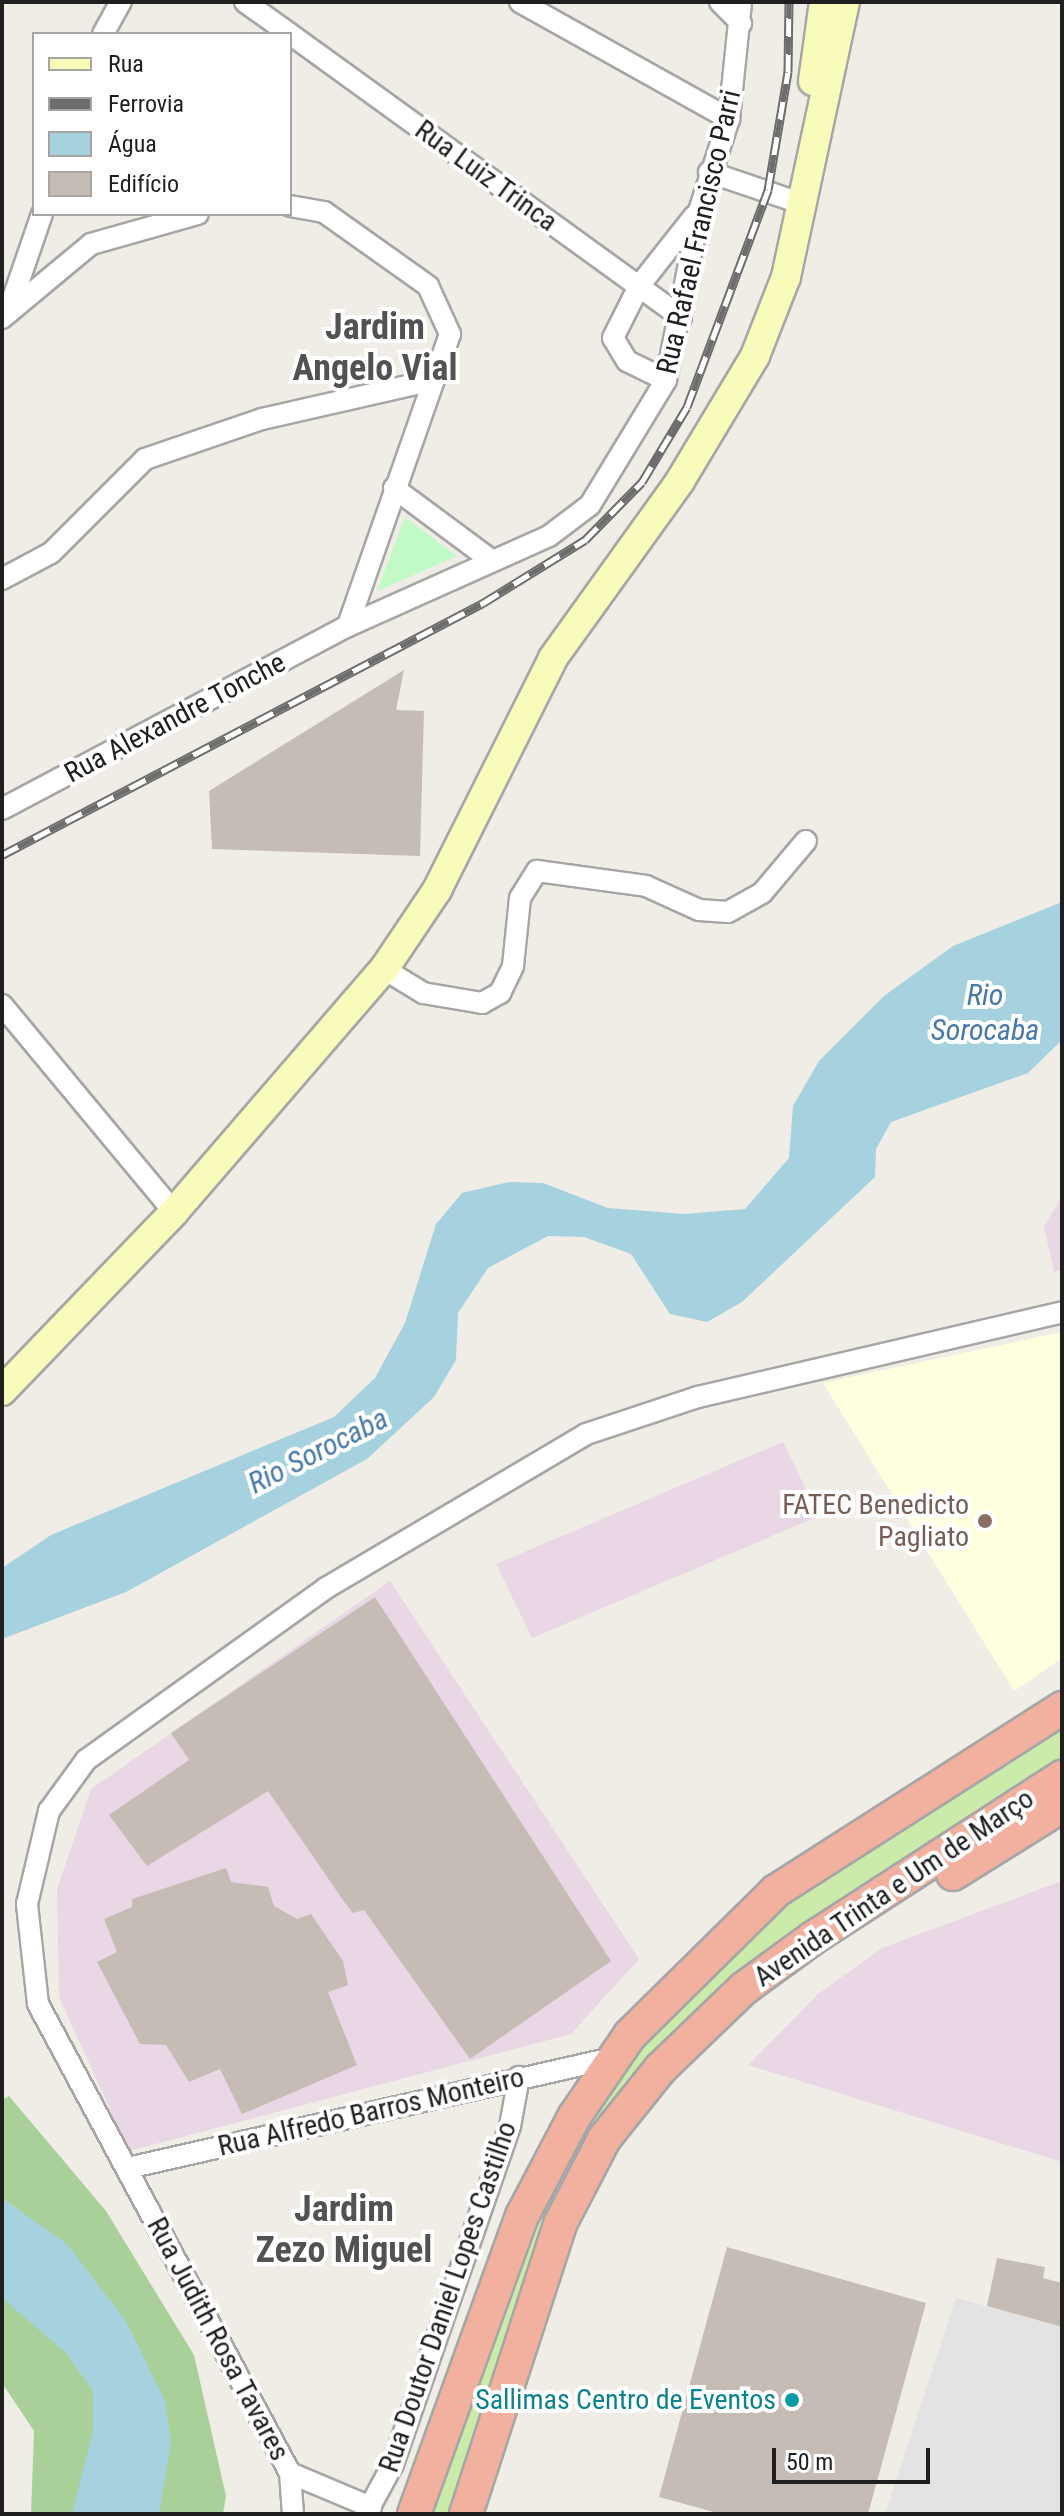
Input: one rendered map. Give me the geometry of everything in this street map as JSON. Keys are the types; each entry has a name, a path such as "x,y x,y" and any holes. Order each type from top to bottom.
{"highway":[{"name":"Avenida Trinta e Um de Março","path":"414,2514 522,2216 615,2057 718,1943 776,1891 1062,1708"},
{"name":"Avenida Trinta e Um de Março","path":"466,2514 560,2224 604,2139 660,2069 743,1989 1062,1777"},
{"path":"743,1989 1062,1806"}],"main road":[{"path":"806,195 824,2"},
{"path":"2,1391 174,1212 384,969 471,831 553,658 730,407 786,277 845,2"}],"street":[{"path":"104,32 121,2"},
{"name":"Rua Luiz Trinca","path":"245,2 287,32"},
{"path":"520,2 729,119"},
{"path":"720,2 741,12"},
{"name":"Rua Rafael Francisco Parri","path":"348,626 549,536 590,505 666,380 681,317 700,208 709,172 729,119 741,12"},
{"name":"Rua Luiz Trinca","path":"292,35 681,317"},
{"path":"709,172 806,195"},
{"path":"292,206 324,212 428,286 450,334 348,626"},
{"path":"666,380 627,361 613,338 639,286 700,208"},
{"path":"5,314 41,216"},
{"path":"5,314 91,244 191,216"},
{"path":"2,579 51,553 145,459 262,419 434,380"},
{"path":"394,488 491,560"},
{"name":"Rua Alexandre Tonche","path":"2,809 348,626"},
{"path":"384,969 423,993 482,1003 500,993 513,966 520,898 537,871 646,886 699,910 728,912 762,893 806,841"},
{"path":"2,1005 174,1212"},
{"name":"Rua Judith Rosa Tavares","path":"293,2514 290,2473 38,2004 28,1918 49,1811 86,1760 326,1588 586,1434 698,1397 1062,1312"},
{"name":"Rua Alfredo Barros Monteiro","path":"128,2168 615,2057"},
{"name":"Rua Doutor Daniel Lopes Castilho","path":"369,2511 393,2464 510,2126 519,2077"},
{"path":"290,2473 369,2511"}],"shaded area":[{"path":"1062,1196 1062,1270 1054,1272 1044,1227"},
{"name":"FATEC Benedicto Pagliato","path":"1062,1332 1062,1658 1014,1691 823,1383"},
{"path":"783,1442 819,1516 532,1638 496,1564"},
{"path":"390,1581 639,1959 571,2034 129,2151 59,1997 57,1889 91,1789"},
{"path":"1062,1881 1062,2162 748,2065 818,1994 882,1948"},
{"path":"956,2298 1062,2327 1062,2514 885,2514"}],"green space":[{"path":"405,517 457,556 377,591"},
{"path":"1062,1723 1062,1762 831,1909 635,2079 452,2514 425,2514 530,2224 626,2059 785,1900"},
{"path":"9,2096 106,2211 194,2355 226,2496 223,2514 31,2514 34,2431 2,2383 2,2100"}],"water":[{"name":"Rio Sorocaba","path":"1062,902 1062,1040 1028,1073 891,1122 876,1149 875,1177 742,1302 707,1322 670,1314 631,1254 584,1237 548,1236 488,1268 458,1313 456,1360 434,1397 367,1459 126,1592 2,1639 2,1568 51,1535 334,1417 375,1378 405,1323 436,1224 462,1193 509,1182 543,1183 608,1208 684,1214 745,1209 789,1158 793,1106 819,1061 884,996 953,946"},
{"path":"2,2198 67,2244 126,2321 165,2401 171,2444 159,2514 72,2514 93,2430 93,2391 66,2353 2,2298"}],"building":[{"path":"404,670 396,710 424,711 420,856 212,849 209,791"},
{"path":"375,1597 611,1961 470,2059 364,1910 353,1913 345,1903 268,1791 147,1866 109,1815 189,1760 171,1733"},
{"path":"226,1868 231,1882 268,1887 274,1906 297,1919 311,1914 343,1961 348,1985 328,1992 357,2065 242,2114 220,2069 189,2082 166,2045 140,2044 97,1962 117,1952 104,1919 132,1907 132,1899"},
{"name":"Sallimas Centro de Eventos","path":"727,2247 926,2303 868,2514 721,2514 659,2497"},
{"path":"997,2258 1045,2267 1043,2278 1062,2283 1062,2327 987,2306"}],"railway":[{"path":"2,855 483,603 585,540 642,482 687,407 768,190 788,72 789,2"}],"place":[{"name":"FATEC Benedicto Pagliato","path":"985,1521"},
{"name":"Sallimas Centro de Eventos","path":"792,2400"}],"district":[{"name":"Jardim Angelo Vial","path":"375,348"},
{"name":"Jardim Zezo Miguel","path":"344,2230"}]}
